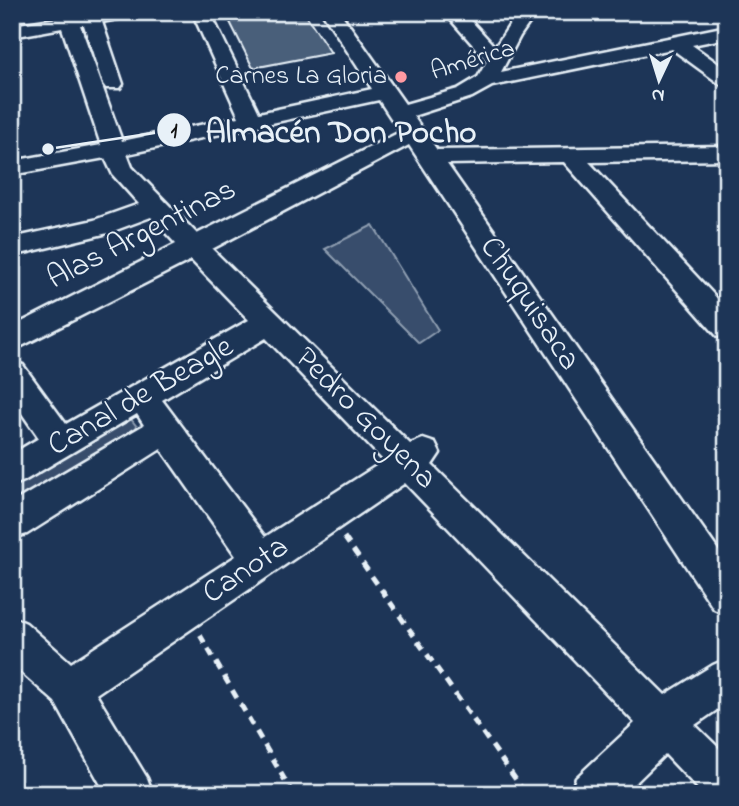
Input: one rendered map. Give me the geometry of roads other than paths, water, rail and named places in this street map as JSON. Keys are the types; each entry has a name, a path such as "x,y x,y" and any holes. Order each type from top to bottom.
{"street":[{"path":"12,31 68,17 126,12"},
{"path":"201,12 252,120"},
{"name":"Chuquisaca","path":"331,12 727,596"},
{"path":"453,12 498,62"},
{"path":"486,81 511,35 528,12"},
{"name":"Pedro Goyena","path":"90,15 123,131 121,170 155,207 201,242 673,717 727,787"},
{"name":"Pedro Goyena","path":"68,17 138,162 201,242 269,322 416,458"},
{"name":"América","path":"415,134 465,93 486,81 727,33"},
{"path":"677,43 727,80"},
{"path":"12,167 82,153 123,131 252,120 386,92"},
{"name":"Alas Argentinas","path":"12,340 415,134 570,155 715,153"},
{"path":"715,153 727,174"},
{"path":"570,155 727,328"},
{"path":"12,247 75,233 155,207"},
{"name":"Canal de Beagle","path":"12,471 269,322"},
{"path":"12,374 61,443"},
{"path":"141,396 261,561"},
{"name":"Canal de Beagle","path":"12,519 14,522 165,429"},
{"name":"Canota","path":"69,688 416,458"},
{"path":"12,638 69,688 131,794"},
{"path":"592,794 673,717 727,680"},
{"name":"Pedro Goyena","path":"673,717 727,756"}],"place":[{"name":"Carnes La Gloria","path":"401,77"},
{"name":"Almacén Don Pocho","path":"48,149"}]}
